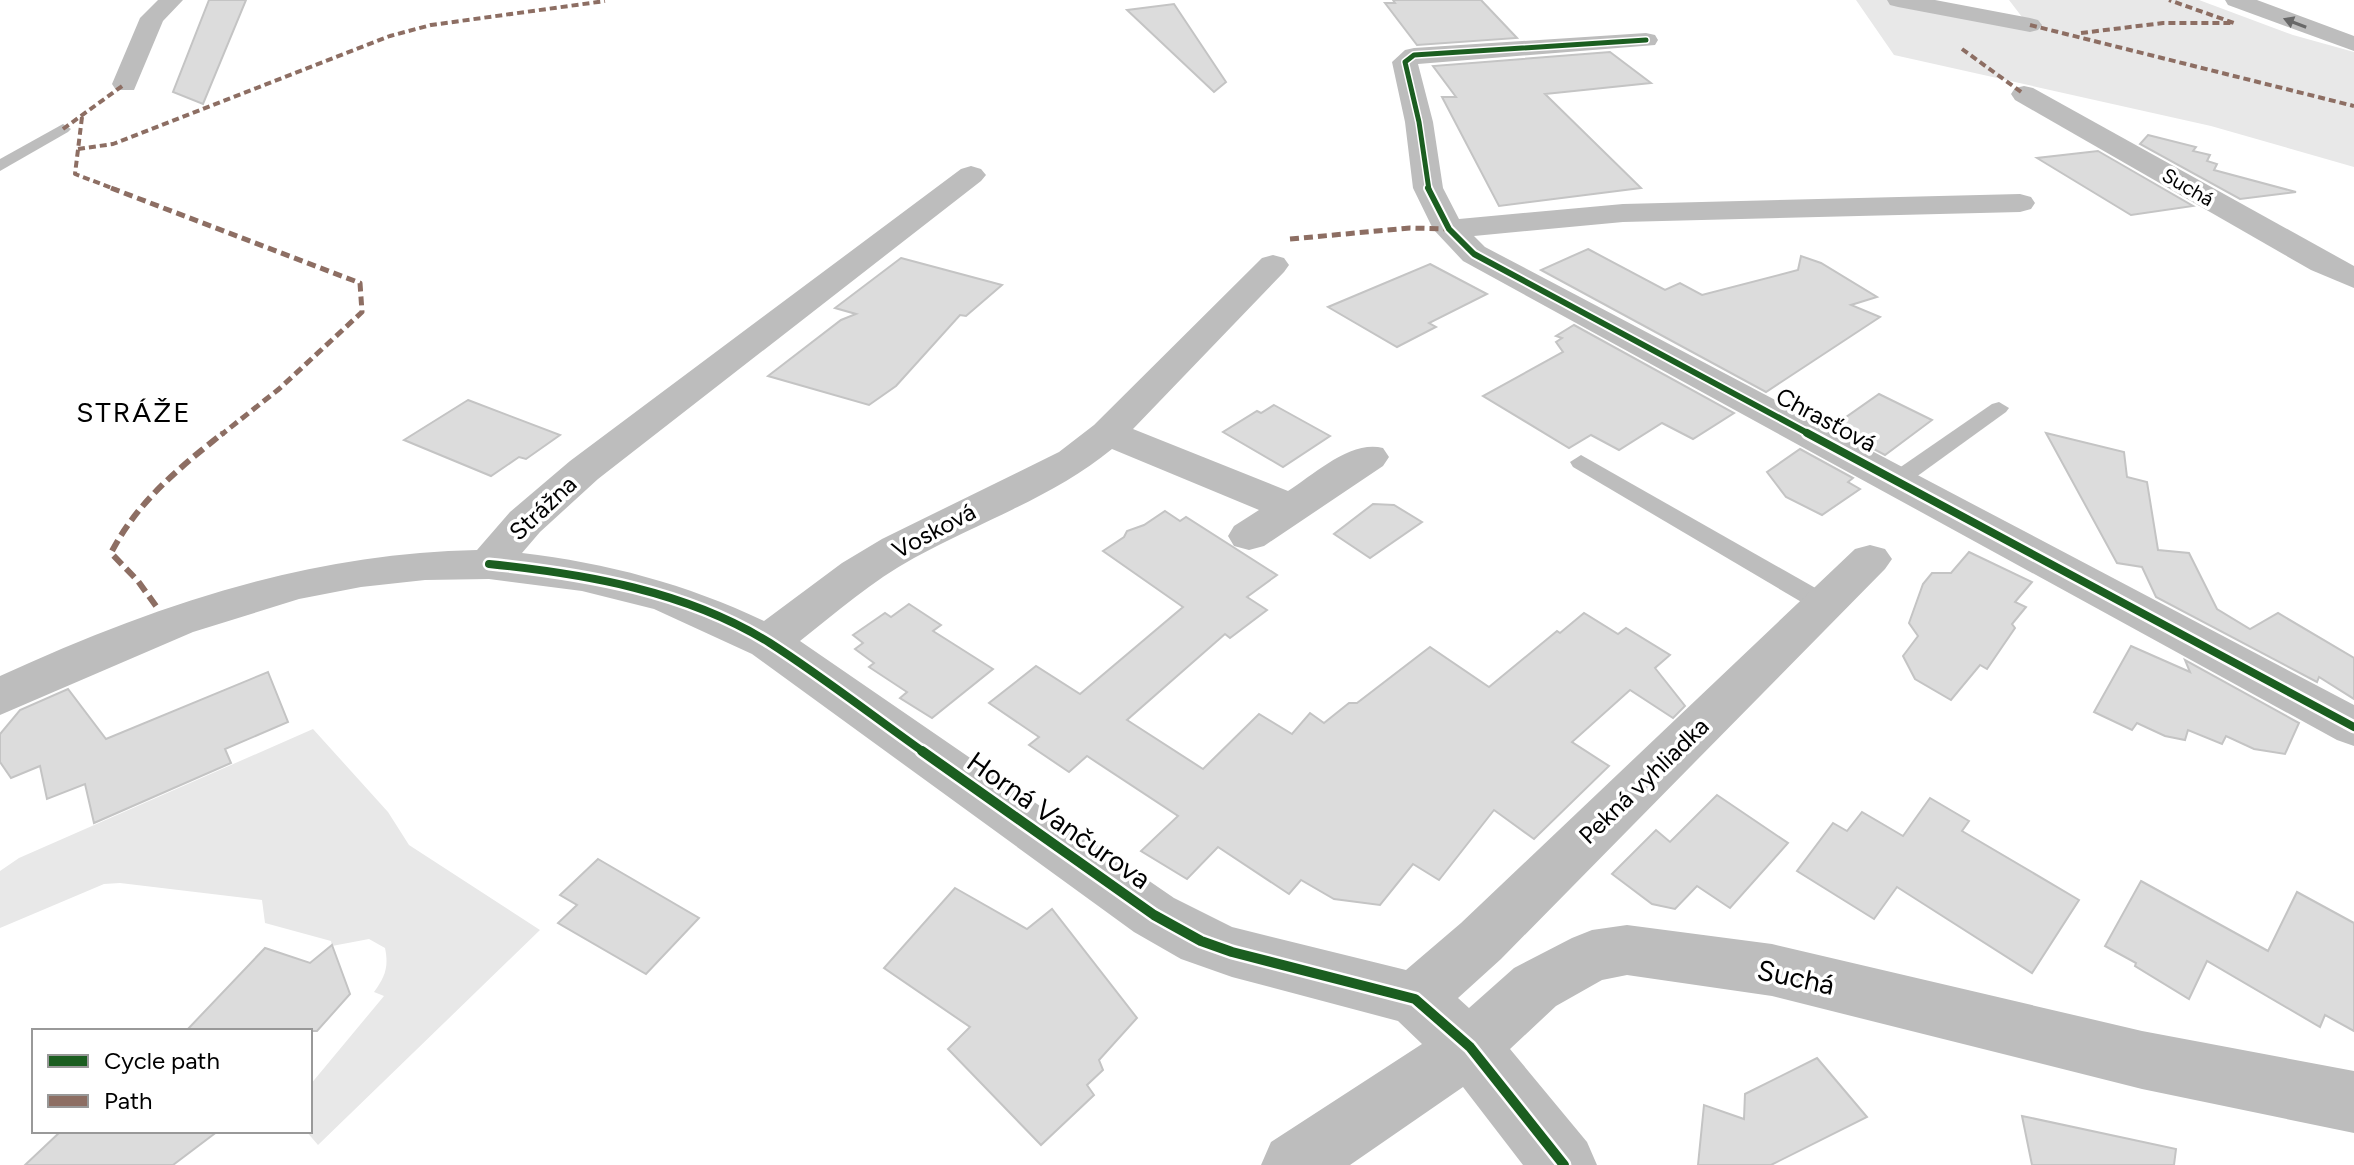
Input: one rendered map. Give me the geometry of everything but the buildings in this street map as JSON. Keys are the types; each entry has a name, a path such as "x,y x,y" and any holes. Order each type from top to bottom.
{"street":[{"path":"125,84 152,18 172,0"},
{"path":"1898,0 2030,25"},
{"path":"2236,0 2354,44"},
{"name":"Chrasťová","path":"1646,40 1414,55 1405,62 1419,122 1428,188 1449,229 1474,254 2354,727"},
{"name":"Suchá","path":"2024,94 2322,263 2354,278"},
{"name":"Strážna","path":"489,564 525,522 563,487 971,175"},
{"path":"1449,229 1623,213 2020,203"},
{"name":"Vosková","path":"768,642 857,573 955,518 1073,461 1108,433 1273,265"},
{"path":"1108,433 1292,508"},
{"path":"1249,536 1369,457"},
{"name":"Pekná vyhliadka","path":"1415,999 1481,941 1870,559"},
{"path":"0,697 144,632 243,598 375,570 449,563 489,564"},
{"name":"Horná Vančurova","path":"489,564 570,574 638,588 698,609 768,642 1154,915 1201,941 1319,976 1415,999 1470,1047 1564,1165"},
{"name":"Suchá","path":"1294,1165 1470,1047 1535,987 1592,956 1627,950 1772,970 2142,1060 2354,1102"}],"lane":[{"path":"0,166 63,129"},
{"path":"1897,480 1999,408"},
{"path":"1581,462 1824,604"}],"shaded area":[{"path":"1856,0 1887,0 2022,17 2009,0 2199,0 2293,35 2354,52 2354,167 2211,126 1894,55"},
{"path":"313,729 388,812 409,845 540,930 318,1145 308,1133 312,1133 312,1083 384,996 374,992 385,972 385,948 369,939 332,946 331,941 265,923 262,900 120,883 104,884 0,928 0,871 19,858"}],"marked path":[{"path":"2081,33 2163,23 2234,23 2169,0"},
{"path":"78,149 113,144 390,36 431,25 605,1"},
{"path":"2030,25 2354,106"},
{"path":"1962,49 2024,94"},
{"path":"63,129 125,84"},
{"path":"82,117 75,174 360,283 362,312 279,389 179,468 123,530 111,553 138,581 156,606"},
{"path":"1290,239 1410,228 1449,229"}],"cycle path":[{"path":"1646,40 1414,55 1405,62 1419,122 1428,188 1449,229 1474,254 2354,727"},
{"path":"489,564 600,579 636,588 736,626 768,642 1154,915 1201,941 1232,952 1415,999 1470,1047 1564,1165"}],"district":[{"name":"STRÁŽE","path":"134,412"}]}
